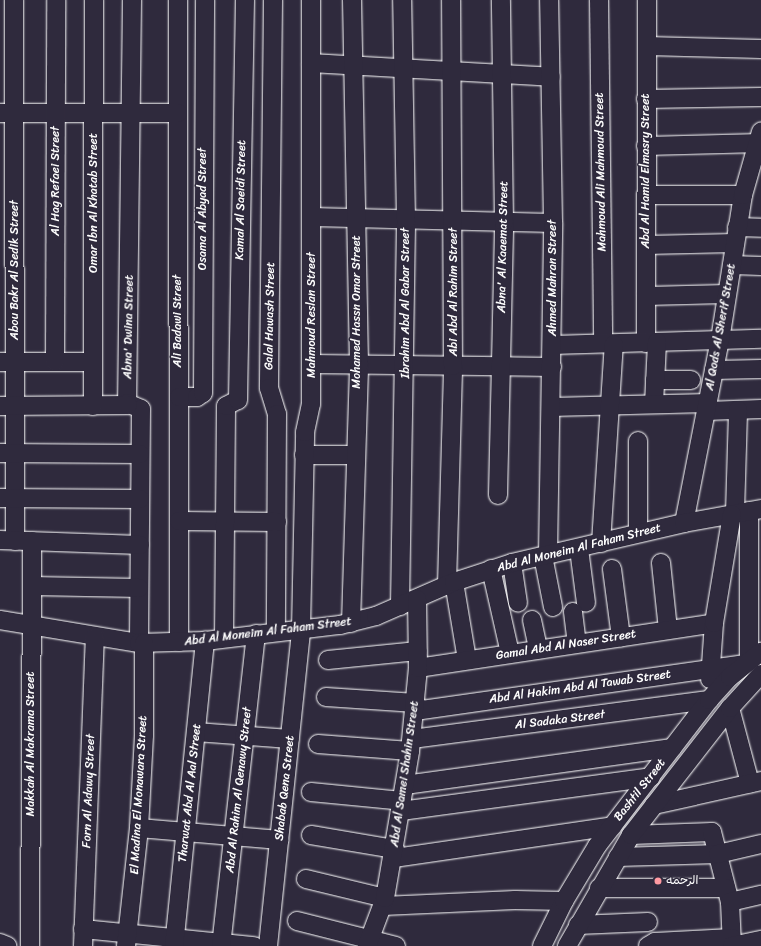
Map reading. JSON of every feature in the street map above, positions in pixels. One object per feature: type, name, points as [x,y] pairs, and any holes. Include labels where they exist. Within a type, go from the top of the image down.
[{"type":"street","name":"Al Hag Refaei Street","points":[[55,362],[56,0]]},
{"type":"street","name":"Omar Ibn Al Khatab Street","points":[[93,406],[94,0]]},
{"type":"street","name":"Abna' Dwina Street","points":[[128,405],[132,0]]},
{"type":"street","name":"Ali Badawi Street","points":[[178,0],[179,642]]},
{"type":"street","name":"Osama Al Abyad Street","points":[[178,397],[197,397],[203,393],[205,0]]},
{"type":"street","name":"Kamal Al Saeidi Street","points":[[225,522],[226,406],[238,400],[245,0]]},
{"type":"street","name":"Galal Hawash Street","points":[[273,0],[269,388],[277,414],[276,631]]},
{"type":"street","name":"Mahmoud Reslan Street","points":[[301,630],[304,455],[306,425],[312,404],[312,0]]},
{"type":"street","name":"Mohamed Hassn Omar Street","points":[[351,623],[354,455],[359,364],[352,0]]},
{"type":"street","name":"Ibrahim Abd Al Gabar Street","points":[[400,606],[406,365],[406,220],[402,0]]},
{"type":"street","name":"Abi Abd Al Rahim Street","points":[[451,0],[454,221],[450,583],[467,660]]},
{"type":"street","name":"Abna' Al Kaaemat Street","points":[[498,495],[504,222],[504,75],[501,0]]},
{"type":"street","name":"Ahmed Mahran Street","points":[[549,0],[553,223],[553,344],[546,556],[553,607]]},
{"type":"street","name":"Mahmoud Ali Mahmoud Street","points":[[599,0],[610,405],[601,543]]},
{"type":"street","name":"Abd Al Hamid Elmasry Street","points":[[647,0],[646,296],[655,380],[654,404]]},
{"type":"street","name":"Abou Bakr Al Sedik Street","points":[[9,11],[7,64],[8,499],[16,541]]},
{"type":"street","points":[[646,46],[761,49]]},
{"type":"street","points":[[312,64],[551,77]]},
{"type":"street","points":[[646,99],[761,97]]},
{"type":"street","points":[[7,112],[178,113]]},
{"type":"street","points":[[646,146],[760,139]]},
{"type":"street","name":"Al Qods Al Sherif Street","points":[[684,523],[720,340],[736,235],[749,192],[760,139]]},
{"type":"street","points":[[646,195],[749,192]]},
{"type":"street","points":[[312,217],[553,223]]},
{"type":"street","points":[[646,246],[736,235],[761,228]]},
{"type":"street","points":[[732,265],[761,266]]},
{"type":"street","points":[[646,296],[728,294]]},
{"type":"street","points":[[553,344],[651,343],[761,339]]},
{"type":"street","points":[[8,362],[93,362]]},
{"type":"street","points":[[312,364],[552,367]]},
{"type":"street","points":[[714,370],[761,369]]},
{"type":"street","points":[[655,380],[691,380]]},
{"type":"street","points":[[551,407],[654,404],[738,410],[761,409]]},
{"type":"street","points":[[8,406],[128,405],[141,409],[139,588],[142,643]]},
{"type":"street","points":[[738,410],[751,658]]},
{"type":"street","points":[[638,441],[638,533]]},
{"type":"street","points":[[8,453],[140,454]]},
{"type":"street","points":[[304,455],[354,455]]},
{"type":"street","points":[[8,499],[140,499]]},
{"type":"street","points":[[710,699],[710,669],[714,623],[744,512]]},
{"type":"street","name":"Abd Al Moneim Al Faham Street","points":[[0,620],[95,637],[142,643],[205,641],[276,631],[301,630],[351,623],[400,606],[450,583],[512,563],[579,549],[638,533],[744,512]]},
{"type":"street","points":[[178,521],[277,522]]},
{"type":"street","points":[[224,638],[225,522]]},
{"type":"street","points":[[16,541],[140,545]]},
{"type":"street","name":"Makkah Al Makrama Street","points":[[16,541],[32,586],[30,946]]},
{"type":"street","points":[[577,643],[579,607],[579,549]]},
{"type":"street","points":[[512,563],[518,604]]},
{"type":"street","points":[[661,563],[668,630]]},
{"type":"street","points":[[491,569],[510,653]]},
{"type":"street","points":[[612,569],[621,637]]},
{"type":"street","points":[[32,586],[139,588]]},
{"type":"street","name":"Abd Al Samei Shahin Street","points":[[369,943],[384,902],[394,854],[411,745],[418,659],[417,598]]},
{"type":"street","points":[[532,620],[538,649]]},
{"type":"street","name":"Gamal Abd Al Naser Street","points":[[328,660],[467,660],[714,623]]},
{"type":"street","name":"Shabab Qena Street","points":[[268,946],[301,630]]},
{"type":"street","name":"Abd Al Rahim Al Qenawy Street","points":[[221,944],[256,634]]},
{"type":"street","name":"Forn Al Adawy Street","points":[[83,938],[95,637]]},
{"type":"street","name":"Tharwat Abd Al Aal Street","points":[[175,942],[205,641]]},
{"type":"street","name":"El Madina El Monawara Street","points":[[127,940],[139,828],[144,736],[142,643]]},
{"type":"street","name":"Abd Al Hakim Abd Al Tawab Street","points":[[326,697],[415,707],[710,669],[751,658]]},
{"type":"street","name":"Bashtil Street","points":[[542,946],[564,901],[613,826],[710,699],[751,658]]},
{"type":"street","name":"Bashtil Street","points":[[567,946],[599,888],[631,835],[730,708],[760,678]]},
{"type":"street","name":"Al Sadaka Street","points":[[318,744],[411,745],[710,699]]},
{"type":"street","points":[[654,805],[755,782],[730,708]]},
{"type":"street","points":[[196,732],[290,739]]},
{"type":"street","points":[[402,799],[672,748]]},
{"type":"street","points":[[311,792],[402,799],[651,777]]},
{"type":"street","points":[[311,835],[394,854],[613,826]]},
{"type":"street","points":[[139,828],[279,840]]},
{"type":"street","points":[[631,835],[710,831],[718,854],[728,895],[732,943]]},
{"type":"street","points":[[618,857],[718,854],[761,844]]},
{"type":"street","points":[[306,879],[384,902],[515,900],[564,901]]},
{"type":"street","points":[[599,888],[728,895],[761,895]]},
{"type":"street","points":[[297,921],[369,943],[396,946]]},
{"type":"street","points":[[578,925],[648,922]]},
{"type":"street","points":[[83,938],[254,946]]},
{"type":"street","points":[[648,946],[655,942],[732,943],[761,940]]},
{"type":"street","points":[[0,943],[7,946]]},
{"type":"place","name":"الرحمه","points":[[658,881]]}]
